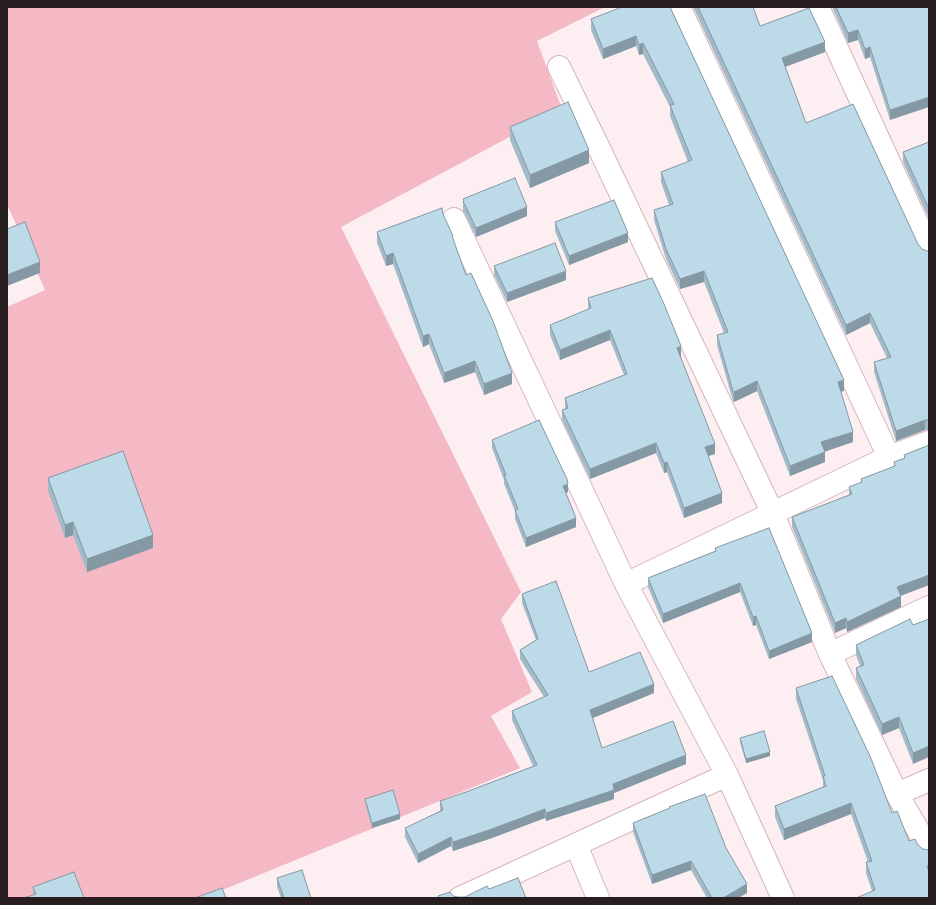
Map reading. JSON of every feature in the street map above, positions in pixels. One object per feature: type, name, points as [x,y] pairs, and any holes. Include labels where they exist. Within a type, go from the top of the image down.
[{"type":"street","points":[[679,7],[889,457]]},
{"type":"street","points":[[818,7],[929,249]]},
{"type":"street","points":[[559,67],[773,514],[830,654],[897,794],[929,848]]},
{"type":"street","points":[[454,220],[626,584],[727,775],[783,898]]},
{"type":"street","points":[[626,584],[889,457],[929,442]]},
{"type":"street","points":[[830,654],[929,607]]},
{"type":"street","points":[[460,898],[727,775]]},
{"type":"street","points":[[897,794],[929,780]]},
{"type":"street","points":[[576,845],[598,898]]},
{"type":"shaded area","points":[[7,7],[605,7],[537,41],[562,109],[341,227],[521,592],[501,619],[532,692],[491,716],[520,768],[203,898],[7,898],[7,307],[45,290],[7,204]]},
{"type":"building","points":[[622,7],[670,7],[844,380],[838,382],[853,432],[821,442],[825,452],[790,466],[757,381],[734,392],[733,391],[717,335],[728,332],[704,271],[680,279],[666,249],[654,210],[673,204],[661,172],[692,160],[670,105],[674,104],[643,43],[639,45],[636,36],[603,49],[591,19]]},
{"type":"building","points":[[698,7],[753,7],[760,26],[809,8],[825,42],[782,58],[806,123],[853,104],[918,244],[922,249],[929,251],[929,420],[925,420],[896,431],[874,362],[891,357],[870,313],[846,325]]},
{"type":"building","points":[[836,7],[929,7],[929,97],[890,110],[870,47],[865,49],[858,30],[848,33]]},
{"type":"building","points":[[568,102],[589,150],[530,175],[510,127]]},
{"type":"building","points":[[929,142],[929,209],[903,152]]},
{"type":"building","points":[[515,178],[527,207],[476,228],[463,202],[463,199]]},
{"type":"building","points":[[614,200],[628,233],[569,256],[555,222]]},
{"type":"building","points":[[442,208],[466,275],[471,273],[493,321],[512,373],[484,384],[475,361],[444,373],[429,334],[423,336],[393,253],[386,256],[377,232]]},
{"type":"building","points":[[25,222],[40,262],[7,275],[7,229]]},
{"type":"building","points":[[555,243],[566,271],[507,293],[494,266]]},
{"type":"building","points":[[652,278],[681,346],[677,348],[715,444],[705,447],[722,493],[684,508],[667,462],[664,463],[656,443],[590,469],[562,410],[568,408],[565,398],[627,374],[610,330],[560,350],[550,325],[591,308],[588,298]]},
{"type":"building","points":[[539,420],[567,479],[568,484],[563,486],[576,518],[526,538],[515,510],[518,509],[492,440]]},
{"type":"building","points":[[929,445],[929,575],[897,587],[901,596],[847,622],[846,618],[835,623],[792,517],[852,494],[849,487],[862,482],[861,479],[895,466],[894,462],[905,458],[904,455]]},
{"type":"building","points":[[123,451],[153,535],[87,559],[73,522],[65,525],[48,478]]},
{"type":"building","points":[[769,528],[812,633],[769,651],[756,616],[753,617],[740,583],[663,614],[648,578],[716,551],[715,548]]},
{"type":"building","points":[[556,581],[589,672],[640,652],[654,684],[590,710],[602,748],[673,721],[686,755],[613,784],[614,790],[546,813],[545,809],[453,842],[451,837],[418,854],[405,828],[443,810],[440,801],[537,765],[512,711],[548,695],[520,650],[538,639],[522,594]]},
{"type":"building","points":[[910,619],[913,625],[929,619],[929,746],[913,753],[899,717],[882,724],[856,668],[864,665],[856,645]]},
{"type":"building","points":[[832,676],[870,756],[892,813],[897,811],[909,841],[915,839],[918,845],[923,849],[929,850],[929,865],[927,866],[929,872],[929,898],[856,898],[875,890],[866,862],[872,861],[851,803],[784,829],[775,806],[826,786],[823,776],[825,776],[796,688]]},
{"type":"building","points":[[764,731],[770,752],[746,759],[740,738]]},
{"type":"building","points":[[393,790],[400,814],[372,823],[365,799]]},
{"type":"building","points":[[705,794],[726,848],[747,884],[723,898],[712,898],[691,861],[652,875],[633,823],[670,808],[669,807]]},
{"type":"building","points":[[302,870],[311,898],[284,898],[277,878]]},
{"type":"building","points":[[74,872],[84,898],[24,898],[36,894],[33,887]]},
{"type":"building","points":[[518,878],[526,898],[438,898],[438,896],[450,892],[453,896],[465,897],[487,886],[489,889]]},
{"type":"building","points":[[222,888],[226,898],[195,898]]}]
